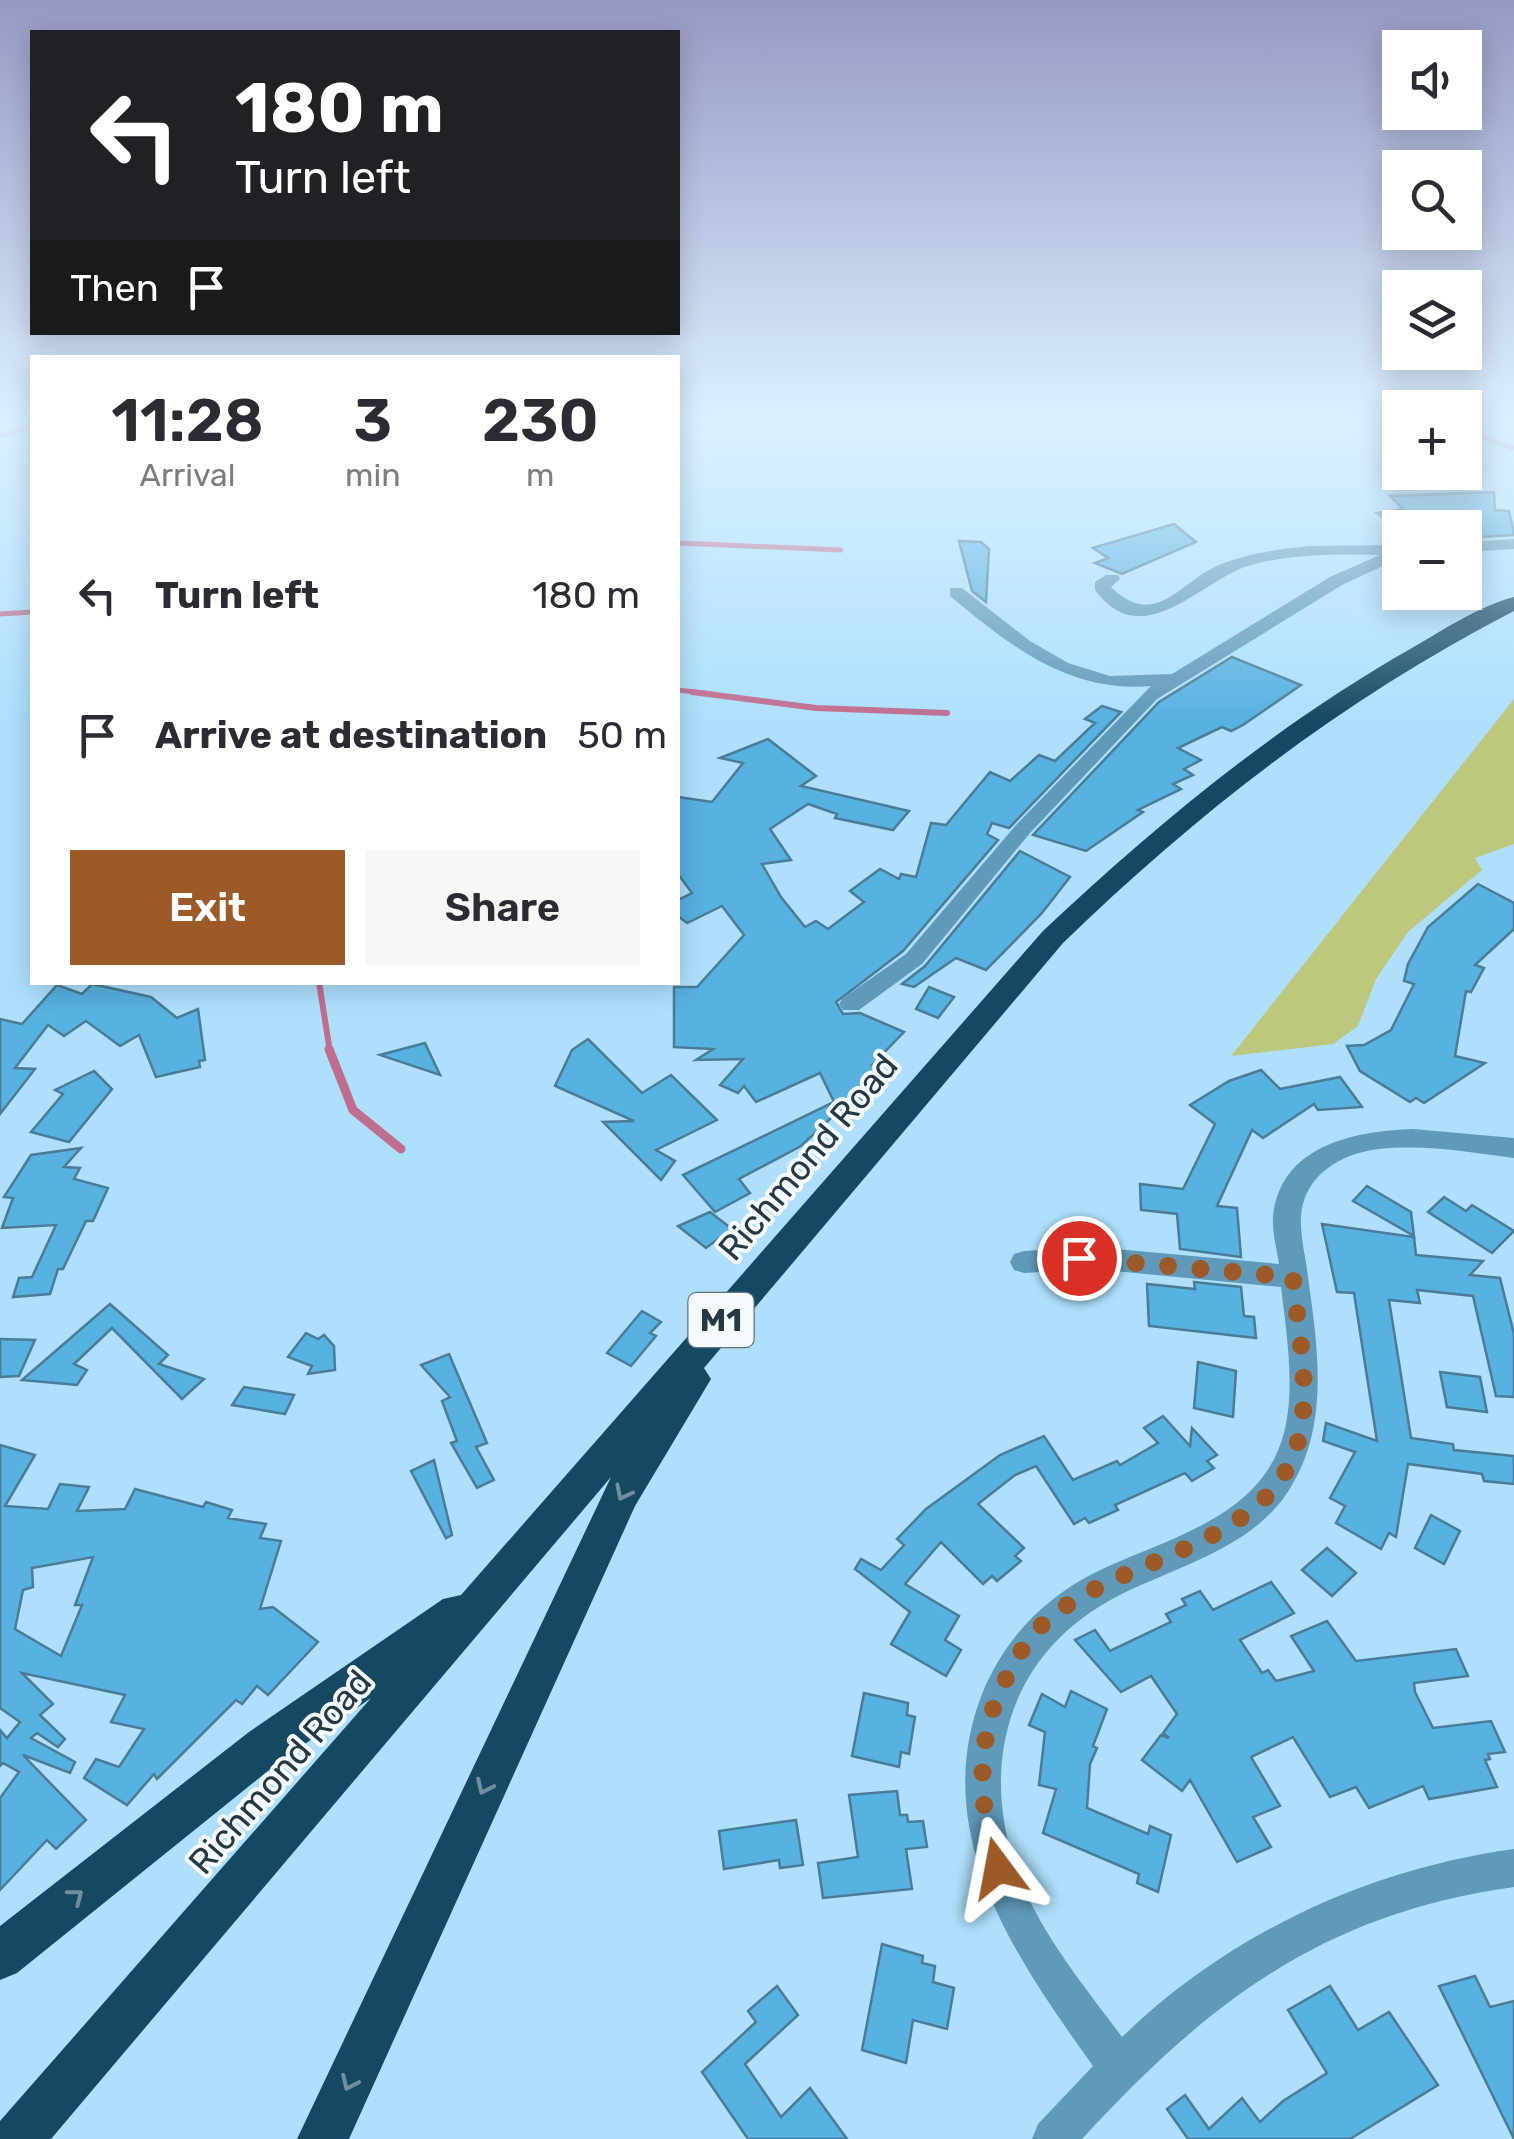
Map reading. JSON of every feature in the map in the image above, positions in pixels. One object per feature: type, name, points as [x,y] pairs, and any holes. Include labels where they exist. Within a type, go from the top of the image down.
[{"type":"highway","name":"Richmond Road","points":[[18,2139],[984,1014],[1106,885],[1294,731],[1372,680],[1514,603]]},
{"type":"highway","points":[[323,2139],[621,1494],[653,1438],[770,1264]]},
{"type":"highway","points":[[0,1956],[264,1747],[486,1594]]},
{"type":"street","points":[[1482,546],[1514,544]]},
{"type":"street","points":[[1112,579],[1101,586],[1112,599],[1154,609],[1171,606],[1230,566],[1305,552],[1382,551]]},
{"type":"street","points":[[851,1004],[914,959],[1075,771],[1150,695],[1336,580],[1382,559]]},
{"type":"street","points":[[956,592],[1002,628],[1074,672],[1120,682],[1172,679]]},
{"type":"street","points":[[1119,2068],[1052,1974],[1007,1896],[987,1825],[982,1752],[988,1718],[1025,1645],[1043,1624],[1097,1588],[1229,1523],[1276,1486],[1288,1466],[1302,1426],[1287,1216],[1290,1194],[1321,1158],[1358,1143],[1385,1139],[1514,1148]]},
{"type":"street","points":[[1024,1262],[1114,1260],[1293,1277]]},
{"type":"street","points":[[1053,2139],[1119,2068],[1173,2018],[1226,1978],[1304,1932],[1438,1882],[1514,1868]]},
{"type":"green space","points":[[1514,699],[1514,844],[1475,858],[1482,870],[1408,932],[1376,979],[1358,1026],[1333,1044],[1231,1056]]},
{"type":"building","points":[[1482,521],[1511,521],[1514,535],[1482,537]]},
{"type":"building","points":[[1174,524],[1196,542],[1122,574],[1095,563],[1108,558],[1093,548]]},
{"type":"building","points":[[959,541],[981,542],[989,549],[986,602],[972,591]]},
{"type":"building","points":[[1232,657],[1301,685],[1243,725],[1231,731],[1222,727],[1178,748],[1201,760],[1184,769],[1193,775],[1173,784],[1181,789],[1138,810],[1143,812],[1086,851],[1033,835],[1159,702]]},
{"type":"building","points":[[1102,706],[1121,712],[1009,828],[992,823],[987,834],[998,840],[903,951],[836,1002],[843,1014],[860,1013],[904,1032],[872,1065],[891,1074],[852,1110],[844,1106],[801,1146],[739,1179],[750,1193],[715,1212],[683,1175],[834,1102],[820,1073],[756,1102],[744,1086],[738,1093],[720,1085],[743,1059],[696,1060],[713,1049],[674,1047],[674,987],[697,987],[744,935],[722,906],[687,923],[680,918],[680,899],[692,893],[680,877],[680,797],[712,802],[743,763],[720,758],[768,739],[816,776],[801,786],[909,811],[893,830],[835,818],[837,814],[808,804],[770,829],[791,860],[762,864],[781,897],[805,927],[816,921],[828,929],[864,902],[850,891],[880,869],[899,879],[901,874],[916,877],[931,823],[946,825],[990,772],[1010,781],[1039,755],[1055,761],[1095,723],[1085,719]]},
{"type":"building","points":[[1020,851],[1070,877],[1042,913],[986,970],[956,958],[914,987],[902,984],[925,966]]},
{"type":"building","points":[[1478,884],[1514,903],[1514,929],[1475,965],[1484,968],[1471,992],[1466,991],[1455,1056],[1485,1063],[1424,1103],[1416,1098],[1410,1102],[1360,1071],[1347,1046],[1364,1045],[1391,1030],[1414,984],[1404,981],[1408,964],[1428,927]]},
{"type":"building","points":[[57,985],[82,994],[97,985],[151,997],[177,1018],[198,1009],[205,1060],[199,1061],[200,1067],[156,1077],[139,1035],[120,1046],[86,1021],[64,1036],[48,1025],[15,1068],[35,1069],[0,1114],[0,1019],[22,1024]]},
{"type":"building","points":[[929,987],[954,997],[938,1018],[916,1009]]},
{"type":"building","points":[[588,1039],[642,1093],[671,1075],[717,1120],[656,1150],[675,1161],[661,1180],[603,1122],[634,1121],[555,1086],[572,1050]]},
{"type":"building","points":[[425,1043],[440,1075],[380,1055]]},
{"type":"building","points":[[1261,1070],[1280,1089],[1340,1077],[1362,1107],[1318,1110],[1314,1104],[1263,1138],[1252,1130],[1217,1206],[1237,1208],[1241,1257],[1180,1249],[1177,1214],[1141,1210],[1140,1184],[1183,1189],[1215,1124],[1190,1105],[1229,1081]]},
{"type":"building","points":[[94,1071],[112,1089],[69,1142],[31,1132],[63,1094],[55,1090]]},
{"type":"building","points":[[81,1148],[64,1167],[80,1168],[74,1179],[108,1188],[93,1221],[86,1221],[63,1269],[58,1269],[50,1294],[13,1297],[19,1278],[32,1277],[56,1225],[2,1228],[13,1198],[4,1197],[31,1155]]},
{"type":"building","points":[[1367,1186],[1411,1212],[1414,1236],[1353,1201]]},
{"type":"building","points":[[1444,1197],[1466,1211],[1472,1205],[1514,1231],[1492,1253],[1428,1212]]},
{"type":"building","points":[[710,1212],[732,1229],[706,1248],[678,1226]]},
{"type":"building","points":[[1322,1224],[1414,1237],[1416,1255],[1483,1261],[1470,1275],[1500,1278],[1514,1334],[1514,1397],[1496,1396],[1473,1296],[1417,1290],[1420,1303],[1389,1300],[1411,1438],[1453,1444],[1454,1450],[1514,1456],[1514,1484],[1484,1481],[1482,1474],[1408,1464],[1396,1537],[1389,1533],[1381,1549],[1336,1523],[1345,1506],[1330,1498],[1355,1452],[1323,1441],[1326,1423],[1377,1441],[1354,1293],[1337,1292]]},
{"type":"building","points":[[1194,1282],[1241,1287],[1244,1316],[1254,1317],[1256,1338],[1149,1326],[1147,1284],[1195,1289]]},
{"type":"building","points":[[110,1304],[168,1355],[159,1364],[204,1379],[182,1399],[112,1328],[74,1364],[87,1370],[77,1385],[22,1380]]},
{"type":"building","points":[[642,1311],[661,1322],[650,1333],[656,1336],[631,1366],[607,1353]]},
{"type":"building","points":[[306,1333],[318,1339],[324,1335],[334,1346],[335,1370],[308,1374],[312,1366],[288,1357]]},
{"type":"building","points":[[0,1339],[35,1340],[19,1376],[0,1377]]},
{"type":"building","points":[[449,1354],[487,1443],[476,1447],[494,1480],[477,1488],[451,1443],[457,1441],[442,1401],[450,1397],[421,1365]]},
{"type":"building","points":[[1198,1362],[1236,1371],[1233,1417],[1194,1408]]},
{"type":"building","points":[[1440,1372],[1480,1377],[1487,1412],[1447,1407]]},
{"type":"building","points":[[244,1387],[294,1395],[285,1414],[232,1405]]},
{"type":"building","points":[[1163,1416],[1190,1446],[1192,1428],[1217,1455],[1207,1461],[1214,1468],[1192,1481],[1185,1473],[1115,1505],[1118,1510],[1089,1523],[1085,1518],[1074,1524],[1036,1466],[1015,1475],[978,1504],[1024,1548],[1015,1556],[1021,1561],[997,1581],[992,1576],[983,1584],[941,1542],[905,1584],[959,1616],[945,1640],[961,1650],[946,1676],[891,1644],[910,1612],[855,1569],[861,1559],[881,1570],[904,1545],[897,1539],[926,1509],[1000,1455],[1044,1436],[1073,1480],[1117,1461],[1120,1465],[1158,1443],[1144,1428]]},
{"type":"building","points":[[0,1445],[35,1455],[5,1506],[48,1509],[60,1484],[89,1487],[77,1511],[125,1509],[135,1489],[203,1507],[206,1502],[232,1510],[228,1518],[266,1524],[260,1538],[281,1541],[260,1609],[273,1607],[318,1642],[268,1695],[257,1686],[242,1704],[236,1700],[157,1779],[154,1774],[127,1805],[84,1778],[96,1759],[119,1767],[144,1729],[111,1722],[125,1695],[22,1673],[53,1704],[40,1715],[65,1739],[58,1747],[37,1733],[31,1738],[75,1762],[70,1773],[23,1755],[86,1820],[56,1849],[47,1840],[0,1890],[0,1798],[19,1772],[3,1763],[0,1766],[0,1730],[7,1738],[20,1722],[0,1708]],"holes":[[[93,1557],[75,1605],[82,1605],[61,1656],[15,1629],[23,1590],[33,1587],[32,1568]]]},
{"type":"building","points":[[434,1460],[452,1535],[446,1538],[411,1471]]},
{"type":"building","points":[[1431,1515],[1460,1531],[1444,1564],[1415,1548]]},
{"type":"building","points":[[1327,1548],[1356,1573],[1332,1596],[1302,1570]]},
{"type":"building","points":[[1271,1582],[1294,1613],[1240,1640],[1262,1673],[1268,1670],[1276,1681],[1314,1671],[1291,1636],[1327,1621],[1356,1661],[1456,1649],[1468,1676],[1414,1683],[1415,1692],[1433,1728],[1491,1721],[1505,1752],[1488,1754],[1490,1759],[1485,1760],[1497,1787],[1429,1799],[1423,1786],[1369,1808],[1356,1787],[1330,1797],[1293,1737],[1251,1757],[1280,1806],[1253,1817],[1271,1847],[1237,1862],[1190,1780],[1182,1791],[1142,1760],[1161,1735],[1169,1738],[1163,1733],[1177,1714],[1151,1676],[1121,1692],[1075,1640],[1095,1630],[1110,1651],[1171,1622],[1166,1614],[1186,1605],[1182,1599],[1200,1591],[1213,1610]]},
{"type":"building","points":[[1071,1691],[1107,1709],[1093,1746],[1097,1748],[1090,1764],[1087,1808],[1148,1834],[1150,1826],[1171,1835],[1158,1892],[1137,1883],[1139,1874],[1043,1833],[1056,1789],[1039,1785],[1045,1732],[1029,1725],[1042,1694],[1065,1707]]},
{"type":"building","points":[[864,1693],[908,1703],[907,1715],[915,1717],[909,1754],[901,1752],[899,1767],[852,1756]]},
{"type":"building","points":[[897,1791],[900,1815],[907,1815],[908,1822],[923,1821],[927,1847],[906,1849],[912,1889],[823,1898],[818,1863],[858,1857],[849,1795]]},
{"type":"building","points":[[796,1820],[803,1865],[780,1868],[779,1860],[724,1869],[719,1831]]},
{"type":"building","points":[[882,1944],[923,1956],[922,1963],[935,1966],[933,1982],[954,1988],[947,2029],[913,2020],[906,2063],[862,2050]]},
{"type":"building","points":[[1475,1976],[1490,2007],[1514,2001],[1514,2139],[1439,1986]]},
{"type":"building","points":[[777,1986],[798,2015],[745,2064],[781,2117],[810,2088],[847,2139],[748,2139],[702,2072],[756,2022],[748,2011]]},
{"type":"building","points":[[1330,1986],[1358,2030],[1389,2012],[1438,2085],[1350,2139],[1188,2139],[1167,2109],[1185,2095],[1209,2129],[1242,2098],[1260,2122],[1283,2101],[1327,2073],[1288,2010]]},
{"type":"waterway","points":[[680,543],[841,550]]},
{"type":"waterway","points":[[0,614],[30,612]]},
{"type":"waterway","points":[[680,690],[712,694]]},
{"type":"waterway","points":[[692,692],[816,708],[947,713]]},
{"type":"waterway","points":[[319,985],[330,1051]]},
{"type":"waterway","points":[[330,1051],[353,1110],[401,1149]]},
{"type":"route","points":[[998,1868],[989,1840],[982,1752],[988,1718],[1025,1645],[1064,1608],[1202,1538],[1256,1505],[1276,1486],[1288,1466],[1302,1426],[1302,1374],[1293,1277],[1079,1258]]}]
